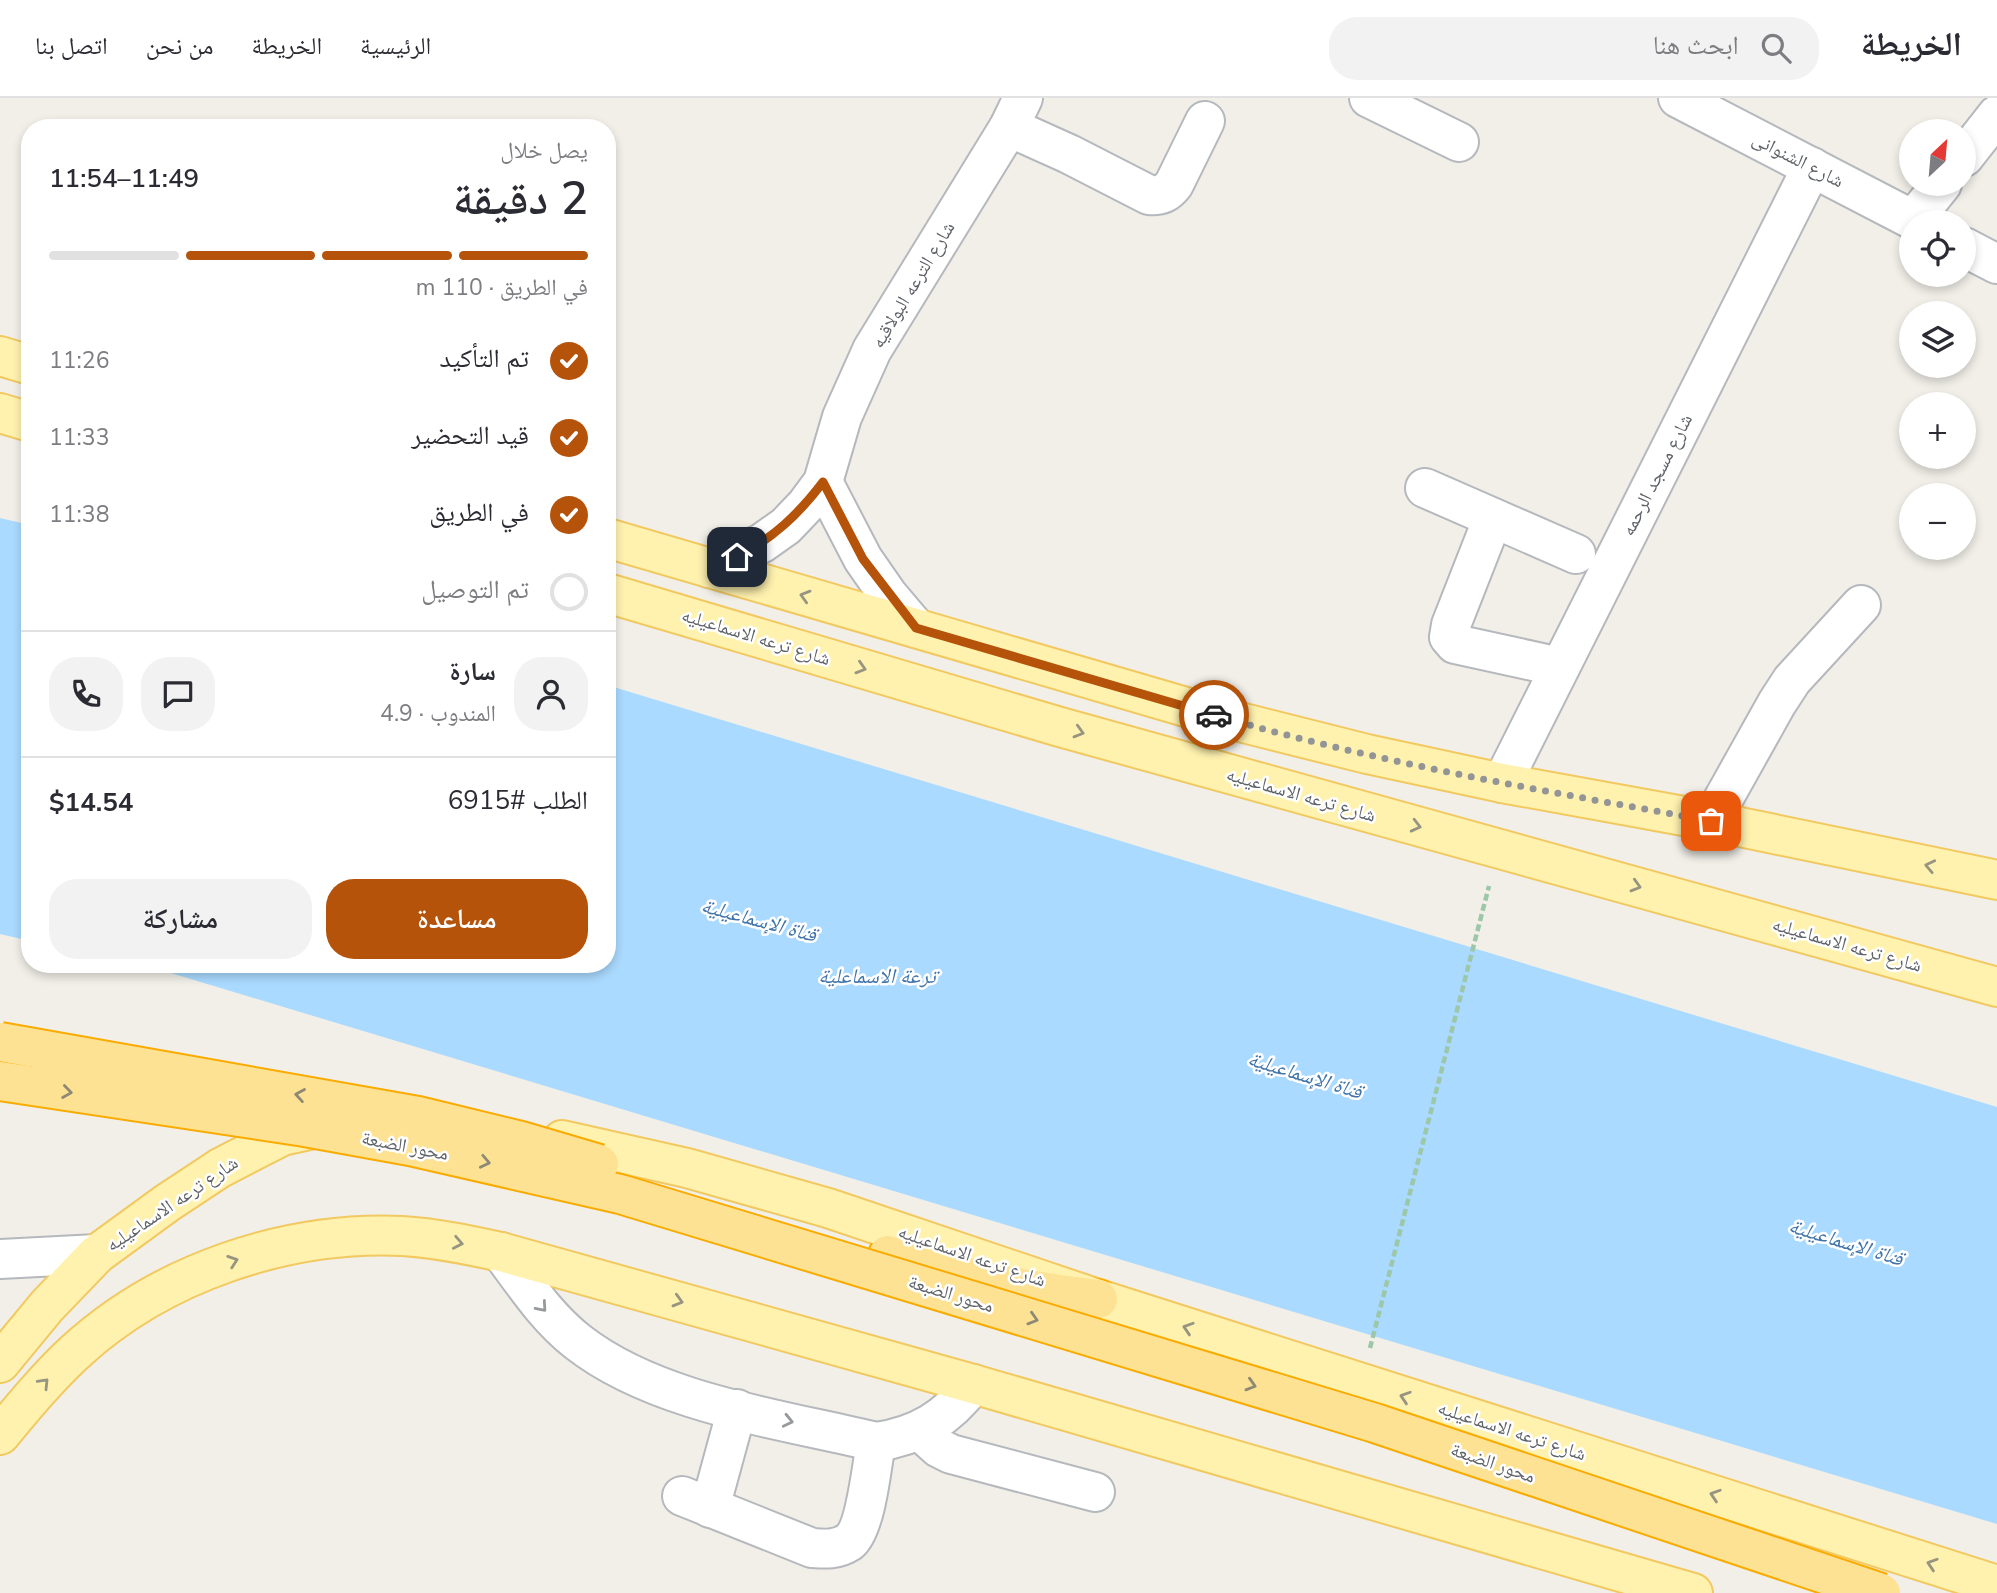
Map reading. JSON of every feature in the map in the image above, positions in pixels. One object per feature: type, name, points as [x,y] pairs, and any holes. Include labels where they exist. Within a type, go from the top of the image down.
[{"type":"highway","points":[[0,1042],[418,1116],[470,1128],[572,1155],[969,1278],[1098,1299]]},
{"type":"highway","name":"محور الضبعة","points":[[0,1081],[304,1127],[410,1146],[620,1194],[1375,1423],[1881,1593]]},
{"type":"main road","points":[[0,356],[21,362]]},
{"type":"main road","points":[[0,413],[21,419]]},
{"type":"main road","points":[[616,541],[1220,717],[1367,754],[1502,783],[1994,874]]},
{"type":"main road","name":"شارع ترعه الاسماعيليه","points":[[616,596],[1060,727],[1997,987]]},
{"type":"main road","name":"شارع ترعه الاسماعيليه","points":[[0,1363],[47,1306],[97,1254],[167,1202],[220,1168],[282,1136],[357,1119],[431,1120],[501,1127],[687,1168],[828,1208],[1098,1299],[1997,1585]]},
{"type":"main road","points":[[0,1434],[41,1386],[76,1351],[116,1319],[159,1293],[204,1271],[252,1254],[301,1243],[351,1237],[414,1237],[452,1241],[501,1252],[973,1384],[1693,1593]]},
{"type":"street","points":[[1369,98],[1459,142]]},
{"type":"street","name":"شارع الشنوانى","points":[[1678,98],[1899,213]]},
{"type":"street","points":[[1016,113],[1069,154],[1149,195],[1168,192],[1205,121]]},
{"type":"street","name":"شارع الترعه البولاقيه","points":[[709,568],[745,553],[778,532],[806,505],[823,482],[842,417],[872,350],[1016,113]]},
{"type":"street","points":[[1976,142],[1997,115]]},
{"type":"street","name":"شارع مسجد الرحمه","points":[[1502,783],[1812,167]]},
{"type":"street","points":[[1976,253],[1997,264]]},
{"type":"street","points":[[823,482],[863,559],[916,628]]},
{"type":"street","points":[[1425,488],[1576,554]]},
{"type":"street","points":[[1493,518],[1451,625],[1449,637],[1455,644],[1560,667]]},
{"type":"street","points":[[1711,821],[1777,703],[1793,680],[1861,605]]},
{"type":"street","points":[[501,1252],[542,1308],[577,1341],[618,1369],[662,1389],[876,1442],[920,1431],[950,1411],[973,1384]]},
{"type":"street","points":[[0,1259],[97,1254]]},
{"type":"street","points":[[737,1409],[696,1502],[812,1548],[833,1549],[851,1541],[860,1525],[876,1442]]},
{"type":"street","points":[[920,1431],[939,1448],[951,1454],[1095,1492]]},
{"type":"path","points":[[1371,1343],[1492,874]]},
{"type":"water","points":[[0,518],[21,523],[21,939],[0,934]]},
{"type":"water","name":"ترعة الاسماعلية","points":[[616,688],[1997,1107],[1997,1524],[171,973],[616,973]]},
{"type":"way so far","points":[[1214,715],[1367,754],[1502,783],[1711,821]]},
{"type":"route","points":[[737,557],[786,526],[823,482],[863,559],[916,628],[1214,715]]},
{"type":"water label","name":"قناة الإسماعيلية","points":[[759,920]]},
{"type":"water label","name":"قناة الإسماعيلية","points":[[1305,1075]]},
{"type":"water label","name":"قناة الإسماعيلية","points":[[1846,1242]]}]
